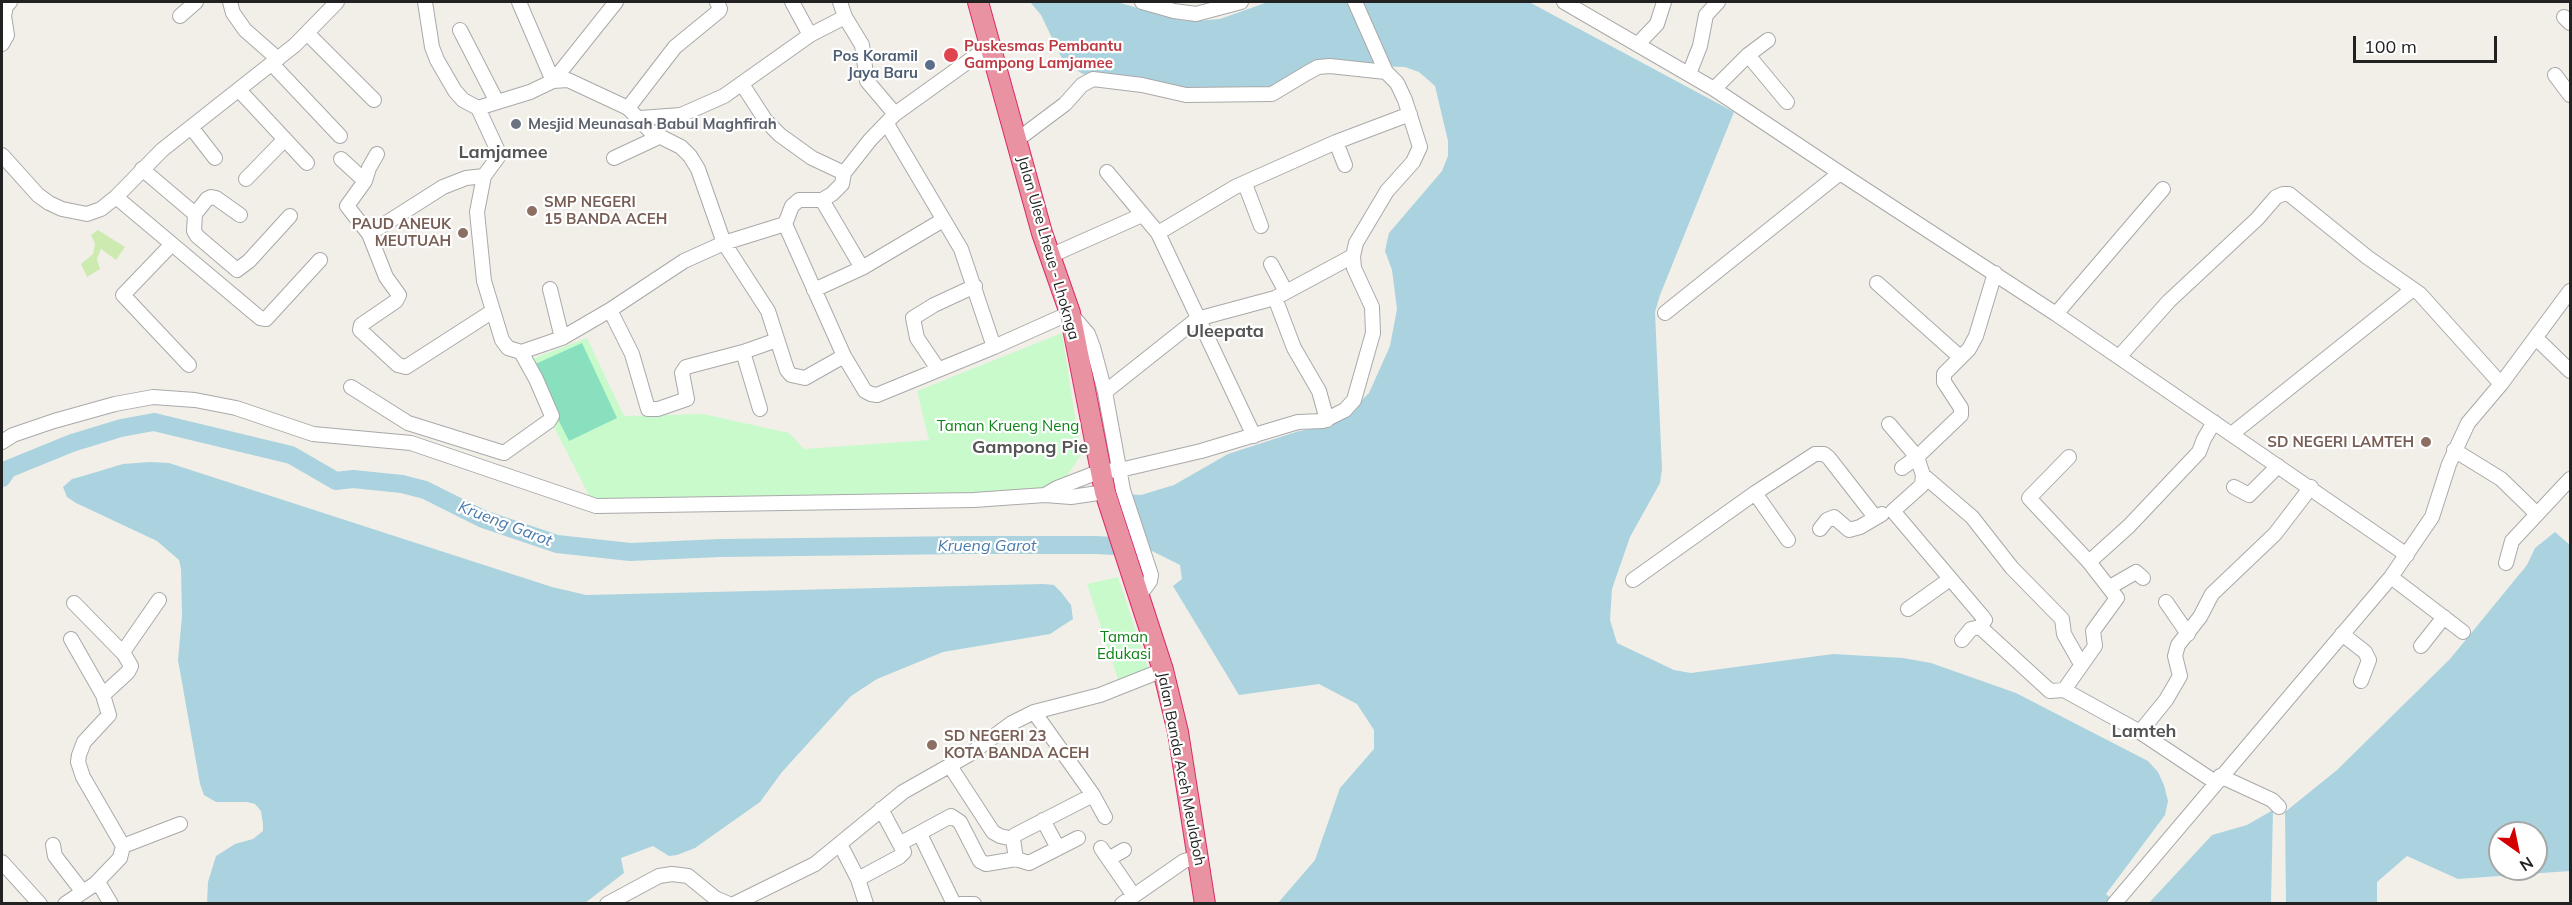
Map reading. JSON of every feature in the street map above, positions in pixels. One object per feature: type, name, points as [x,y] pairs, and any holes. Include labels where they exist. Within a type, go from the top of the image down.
[{"type":"highway","name":"Jalan Ulee Lheue - Lhoknga","points":[[978,2],[1050,256],[1070,313],[1111,471],[1111,493]]},
{"type":"highway","name":"Jalan Banda Aceh Meulaboh","points":[[1111,493],[1139,566],[1139,596],[1163,670],[1178,732],[1200,857],[1205,903]]},
{"type":"street","points":[[180,16],[196,2]]},
{"type":"street","points":[[230,2],[233,13],[245,30],[340,136]]},
{"type":"street","points":[[2,155],[38,195],[62,209],[87,214],[101,209],[190,127],[239,90],[307,33],[337,2]]},
{"type":"street","points":[[425,2],[432,47],[438,60],[455,91],[463,100],[478,108],[498,157],[484,176],[477,212],[484,281],[502,340],[508,348],[521,352],[562,338],[610,310],[684,261],[724,243],[784,224],[795,203],[805,199],[822,200],[837,189],[844,173],[870,140],[891,119],[991,45]]},
{"type":"street","points":[[519,2],[553,81]]},
{"type":"street","points":[[553,81],[616,2]]},
{"type":"street","points":[[628,108],[675,46],[719,11],[717,2]]},
{"type":"street","points":[[792,2],[810,35]]},
{"type":"street","points":[[840,2],[845,17],[862,45],[867,81],[891,119],[943,220],[961,249],[994,347]]},
{"type":"street","points":[[1142,2],[1174,11],[1196,14],[1241,2]]},
{"type":"street","points":[[1045,495],[1057,488],[1111,471],[1254,436],[1298,422],[1327,420],[1345,410],[1354,400],[1372,333],[1372,307],[1354,268],[1353,256],[1356,243],[1387,191],[1413,162],[1419,148],[1410,114],[1397,83],[1385,71],[1355,2]]},
{"type":"street","points":[[1564,2],[1714,89],[1995,273],[2233,433],[2407,555]]},
{"type":"street","points":[[1638,44],[1657,24],[1664,2]]},
{"type":"street","points":[[1689,74],[1700,46],[1706,15],[1718,2]]},
{"type":"street","points":[[2,44],[7,35],[4,16],[6,3]]},
{"type":"street","points":[[640,118],[681,115],[724,96],[810,35],[845,17]]},
{"type":"street","points":[[460,30],[497,102]]},
{"type":"street","points":[[307,33],[374,100]]},
{"type":"street","points":[[1714,89],[1748,55],[1768,40]]},
{"type":"street","points":[[1748,55],[1787,102]]},
{"type":"street","points":[[1017,140],[1065,104],[1082,85],[1093,79],[1142,85],[1186,95],[1257,95],[1272,94],[1318,67],[1385,71]]},
{"type":"street","points":[[2554,75],[2571,94]]},
{"type":"street","points":[[478,108],[530,92],[553,81],[568,81],[628,108],[651,132],[681,147],[698,169],[724,243],[768,311],[787,370],[797,378],[813,375],[844,356]]},
{"type":"street","points":[[742,84],[766,121],[780,135],[812,158],[844,173]]},
{"type":"street","points":[[239,90],[307,163]]},
{"type":"street","points":[[1158,233],[1245,184],[1336,142],[1410,114]]},
{"type":"street","points":[[190,127],[215,158]]},
{"type":"street","points":[[614,158],[659,137]]},
{"type":"street","points":[[246,179],[285,139]]},
{"type":"street","points":[[1336,142],[1345,165]]},
{"type":"street","points":[[377,154],[365,181],[347,206],[369,234],[386,277],[399,296],[396,302],[361,325],[360,330],[398,365],[406,368],[492,311]]},
{"type":"street","points":[[341,159],[365,181]]},
{"type":"street","points":[[142,169],[195,214]]},
{"type":"street","points":[[1107,172],[1158,233],[1254,436]]},
{"type":"street","points":[[1665,313],[1840,173]]},
{"type":"street","points":[[369,234],[443,187],[466,178],[484,176]]},
{"type":"street","points":[[1245,184],[1261,226]]},
{"type":"street","points":[[2056,314],[2163,189]]},
{"type":"street","points":[[2119,357],[2169,301],[2283,194],[2295,197],[2367,258],[2413,289],[2501,384]]},
{"type":"street","points":[[116,197],[260,318],[266,319],[320,260]]},
{"type":"street","points":[[237,270],[194,231],[195,214],[211,197],[240,215]]},
{"type":"street","points":[[822,200],[862,268]]},
{"type":"street","points":[[1050,256],[1142,215]]},
{"type":"street","points":[[223,287],[290,216]]},
{"type":"street","points":[[814,290],[862,268],[943,220]]},
{"type":"street","points":[[784,224],[844,356],[865,390],[870,394],[877,395],[1070,313],[1088,334],[1105,392],[1111,471]]},
{"type":"street","points":[[172,244],[123,295],[189,364]]},
{"type":"street","points":[[1105,392],[1197,319],[1280,295],[1353,256]]},
{"type":"street","points":[[1271,264],[1294,348],[1319,391],[1327,420]]},
{"type":"street","points":[[1902,468],[1917,457],[1961,415],[1961,408],[1944,382],[1944,374],[1977,336],[1995,273]]},
{"type":"street","points":[[1876,283],[1960,357]]},
{"type":"street","points":[[938,369],[917,338],[913,318],[934,305],[975,286]]},
{"type":"street","points":[[550,289],[562,338]]},
{"type":"street","points":[[2233,433],[2413,289]]},
{"type":"street","points":[[2114,903],[2391,577],[2432,517],[2454,450],[2468,423],[2501,384],[2571,291]]},
{"type":"street","points":[[610,310],[632,354],[648,409],[658,409],[687,399],[682,373],[686,367],[743,352],[777,340]]},
{"type":"street","points":[[2536,338],[2571,371]]},
{"type":"street","points":[[351,387],[408,423],[504,453],[549,421],[552,416],[521,352]]},
{"type":"street","points":[[743,352],[760,409]]},
{"type":"street","points":[[2,442],[13,435],[54,421],[115,404],[153,397],[195,400],[236,408],[313,434],[411,443],[596,506],[974,500],[1045,495],[1071,497],[1111,493]]},
{"type":"street","points":[[2089,562],[2129,526],[2199,452],[2214,422]]},
{"type":"street","points":[[1820,529],[1834,517],[1850,530],[1860,527],[1875,516],[1893,511],[1922,485],[1923,475],[1917,457],[1889,424]]},
{"type":"street","points":[[2454,450],[2501,480],[2537,514]]},
{"type":"street","points":[[1633,580],[1815,453],[1829,458],[1875,516]]},
{"type":"street","points":[[2064,690],[2095,646],[2093,632],[2116,602],[2117,596],[2089,562],[2029,498],[2069,457]]},
{"type":"street","points":[[2234,487],[2249,495],[2278,466]]},
{"type":"street","points":[[1923,475],[1972,517],[2012,568],[2061,619],[2064,634],[2081,664]]},
{"type":"street","points":[[2506,563],[2512,541],[2571,479]]},
{"type":"street","points":[[2140,732],[2166,700],[2180,676],[2175,656],[2178,645],[2200,618],[2212,594],[2275,534],[2311,487]]},
{"type":"street","points":[[1755,493],[1788,540]]},
{"type":"street","points":[[1893,511],[1985,620],[1980,627],[1971,629],[1962,640]]},
{"type":"street","points":[[2110,587],[2136,572],[2143,578]]},
{"type":"street","points":[[2391,577],[2463,632]]},
{"type":"street","points":[[1908,609],[1950,579]]},
{"type":"street","points":[[124,654],[128,644],[159,600]]},
{"type":"street","points":[[2166,602],[2188,634]]},
{"type":"street","points":[[74,603],[124,654],[131,666],[128,672],[103,695]]},
{"type":"street","points":[[2421,646],[2444,617]]},
{"type":"street","points":[[1980,627],[2046,688],[2055,692],[2064,690],[2218,779],[2272,800],[2279,807]]},
{"type":"street","points":[[2342,634],[2365,652],[2369,660],[2361,681]]},
{"type":"street","points":[[65,903],[95,884],[120,858],[123,846],[83,777],[78,762],[84,741],[109,715],[103,695],[71,639]]},
{"type":"street","points":[[734,903],[815,864],[903,792],[970,754],[1012,723],[1034,712],[1100,695],[1163,670]]},
{"type":"street","points":[[1034,712],[1093,795],[1105,818]]},
{"type":"street","points":[[950,766],[993,832],[1013,840]]},
{"type":"street","points":[[1016,859],[1013,840],[1020,831],[1093,795]]},
{"type":"street","points":[[858,879],[904,852],[881,809]]},
{"type":"street","points":[[901,843],[951,816],[956,817],[980,861],[986,864],[1016,859],[1029,863],[1078,838]]},
{"type":"street","points":[[1043,820],[1058,848]]},
{"type":"street","points":[[123,846],[180,824]]},
{"type":"street","points":[[920,834],[954,903]]},
{"type":"street","points":[[840,844],[858,879],[866,903]]},
{"type":"street","points":[[53,845],[55,856],[82,891]]},
{"type":"street","points":[[1124,850],[1106,853],[1134,896]]},
{"type":"street","points":[[1122,903],[1184,861],[1200,857]]},
{"type":"street","points":[[2,862],[40,903]]},
{"type":"street","points":[[607,903],[659,876],[672,874],[688,876],[715,898],[729,903]]},
{"type":"street","points":[[95,884],[101,887],[111,903]]},
{"type":"street","points":[[962,903],[974,903]]},
{"type":"green space","points":[[98,230],[125,247],[116,260],[101,249],[97,259],[100,269],[87,277],[81,264],[93,254],[95,244],[91,235]]},
{"type":"green space","name":"Taman Krueng Neng","points":[[1062,333],[1081,455],[1063,482],[1027,492],[593,503],[521,363],[587,338],[624,416],[703,414],[789,433],[804,449],[929,440],[917,391]]},
{"type":"green space","points":[[582,343],[617,418],[569,441],[531,366]]},
{"type":"green space","name":"Taman Edukasi","points":[[1118,577],[1149,671],[1119,682],[1087,584]]},
{"type":"water","points":[[1030,2],[1117,2],[1179,20],[1197,21],[1220,19],[1268,2],[1529,2],[1734,112],[1655,312],[1662,469],[1660,483],[1630,537],[1612,589],[1610,620],[1617,643],[1674,670],[1691,673],[1833,654],[1903,658],[1931,663],[2016,693],[2148,761],[2158,772],[2164,785],[2168,801],[2165,815],[2106,894],[2116,903],[1278,903],[1315,860],[1340,788],[1374,749],[1374,730],[1357,704],[1319,684],[1239,695],[1173,586],[1182,579],[1180,565],[1144,547],[1126,494],[1141,495],[1174,485],[1228,454],[1299,431],[1325,427],[1342,420],[1369,393],[1390,346],[1397,309],[1392,270],[1385,251],[1389,233],[1442,171],[1448,156],[1448,141],[1435,86],[1419,72],[1405,67],[1331,65],[1276,87],[1203,93],[1083,74],[1064,63],[1041,15]]},
{"type":"water","points":[[169,463],[552,587],[586,595],[1043,584],[1054,585],[1061,592],[1071,605],[1073,619],[1050,634],[943,652],[877,679],[851,696],[782,772],[760,802],[695,848],[669,856],[653,846],[621,858],[624,873],[585,903],[207,903],[208,882],[216,856],[235,844],[253,839],[263,831],[263,824],[261,811],[255,804],[216,802],[204,795],[200,784],[178,660],[182,616],[179,560],[157,541],[76,503],[67,497],[63,487],[72,479],[123,464]]},
{"type":"water","points":[[2555,532],[2570,545],[2570,871],[2548,873],[2548,821],[2488,821],[2488,877],[2458,879],[2407,856],[2377,882],[2377,903],[2148,904],[2212,835],[2247,825],[2273,810],[2285,812],[2337,770],[2450,659],[2527,565],[2535,548]]},
{"type":"pier","points":[[2273,810],[2285,812],[2286,904],[2271,903]]},
{"type":"waterway","name":"Krueng Garot","points":[[2,478],[8,469],[72,443],[121,428],[154,422],[291,455],[336,481],[353,479],[402,484],[425,490],[483,519],[557,544],[630,552],[720,548],[964,545],[1137,547]]},
{"type":"place","name":"Puskesmas Pembantu Gampong Lamjamee","points":[[951,55]]},
{"type":"place","name":"Pos Koramil Jaya Baru","points":[[930,65]]},
{"type":"place","name":"Mesjid Meunasah Babul Maghfirah","points":[[516,124]]},
{"type":"place","name":"SMP NEGERI 15 BANDA ACEH","points":[[532,211]]},
{"type":"place","name":"PAUD ANEUK MEUTUAH","points":[[463,233]]},
{"type":"place","name":"SD NEGERI LAMTEH","points":[[2426,442]]},
{"type":"place","name":"SD NEGERI 23 KOTA BANDA ACEH","points":[[932,745]]},
{"type":"district","name":"Lamjamee","points":[[503,153]]},
{"type":"district","name":"Uleepata","points":[[1225,332]]},
{"type":"district","name":"Gampong Pie","points":[[1030,448]]},
{"type":"district","name":"Lamteh","points":[[2144,732]]}]
